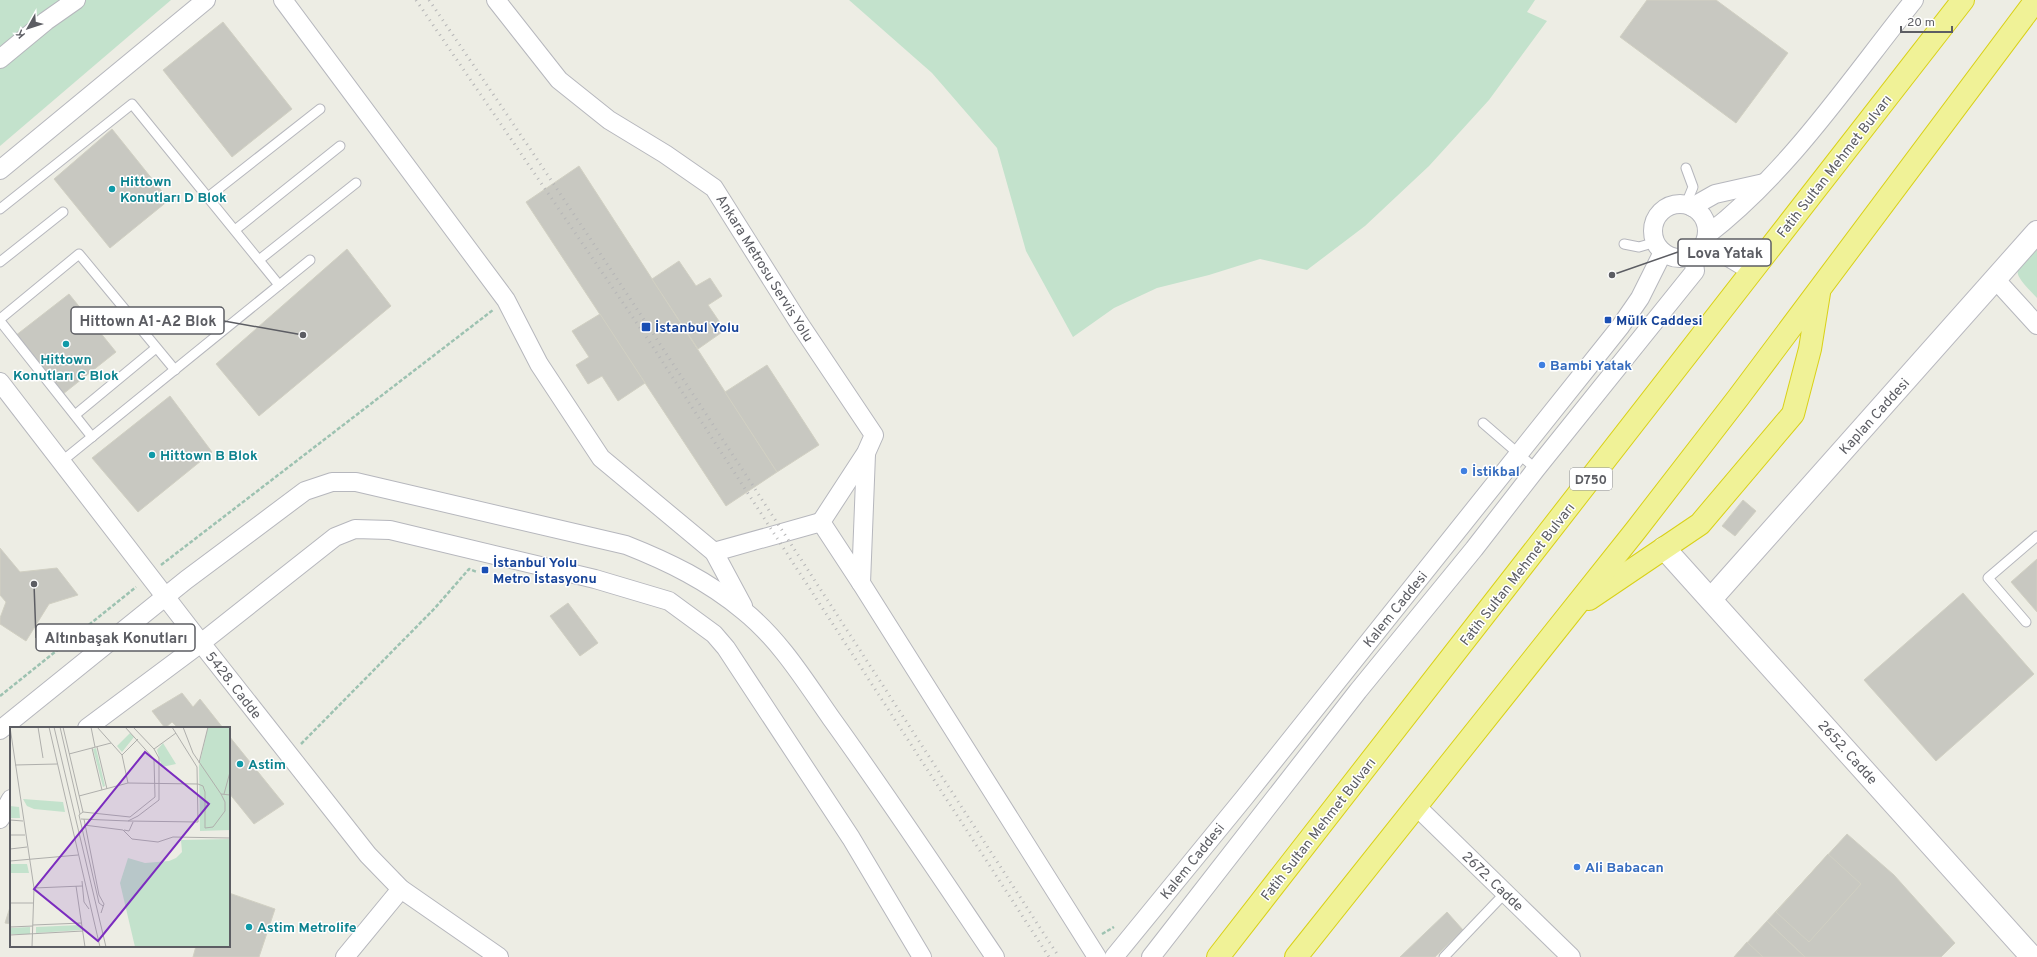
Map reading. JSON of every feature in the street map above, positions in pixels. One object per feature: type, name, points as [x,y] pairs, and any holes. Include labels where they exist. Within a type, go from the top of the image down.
[{"type":"highway","name":"Fatih Sultan Mehmet Bulvarı","points":[[1218,957],[1963,0]]},
{"type":"highway","points":[[1296,957],[1415,805],[1572,610],[1733,404],[2036,0]]},
{"type":"highway","points":[[1572,610],[1700,524],[1793,414],[1810,349],[1820,290]]},
{"type":"street","points":[[0,59],[46,21],[76,0]]},
{"type":"street","points":[[0,170],[206,0]]},
{"type":"street","points":[[283,0],[506,300],[539,364],[601,458],[714,552],[746,612]]},
{"type":"street","name":"Ankara Metrosu Servis Yolu","points":[[496,0],[559,80],[609,120],[665,154],[714,188],[799,323],[874,435],[866,453]]},
{"type":"street","points":[[1764,183],[1715,194],[1689,205],[1672,205],[1659,215],[1654,230],[1660,247],[1677,258],[1702,244],[1736,212],[1784,164],[1914,0]]},
{"type":"street","points":[[1689,205],[1704,218],[1702,244]]},
{"type":"street","name":"Kaplan Caddesi","points":[[1711,599],[1996,280],[2037,232]]},
{"type":"street","points":[[1702,244],[1752,272]]},
{"type":"street","name":"Kalem Caddesi","points":[[1151,957],[1276,794],[1474,549],[1536,469],[1695,271],[1702,244]]},
{"type":"street","name":"Kalem Caddesi","points":[[1114,957],[1244,798],[1620,327],[1640,298],[1660,247]]},
{"type":"street","points":[[1996,280],[2037,325]]},
{"type":"street","name":"5428. Cadde","points":[[0,382],[201,644],[368,855],[401,888],[499,957]]},
{"type":"street","points":[[714,552],[822,522],[866,453]]},
{"type":"street","points":[[861,583],[866,453]]},
{"type":"street","points":[[0,730],[165,597],[305,491],[321,485],[343,481],[356,482],[626,545],[660,558],[688,572],[705,582],[746,612],[787,656],[856,752],[995,957]]},
{"type":"street","points":[[822,522],[1098,957]]},
{"type":"street","points":[[88,727],[201,644],[330,541],[355,529],[390,530],[595,579],[669,601],[714,634],[726,648],[851,838],[922,957]]},
{"type":"street","name":"2652. Cadde","points":[[1664,548],[2033,955]]},
{"type":"street","points":[[0,819],[10,801]]},
{"type":"street","name":"2672. Cadde","points":[[1415,805],[1571,957]]},
{"type":"street","points":[[345,957],[401,888]]},
{"type":"lane","points":[[0,210],[132,104],[279,285]]},
{"type":"lane","points":[[208,198],[320,109]]},
{"type":"lane","points":[[235,230],[340,146]]},
{"type":"lane","points":[[1686,168],[1693,187],[1689,205]]},
{"type":"lane","points":[[259,260],[356,183]]},
{"type":"lane","points":[[0,262],[63,212]]},
{"type":"lane","points":[[1624,244],[1639,247],[1660,247]]},
{"type":"lane","points":[[92,437],[0,320],[79,254],[175,370]]},
{"type":"lane","points":[[61,462],[310,260]]},
{"type":"lane","points":[[75,415],[156,348]]},
{"type":"lane","points":[[1482,423],[1536,469]]},
{"type":"lane","points":[[2026,622],[1988,578],[2037,536]]},
{"type":"lane","points":[[1444,957],[1506,892]]},
{"type":"path","points":[[169,558],[506,300]]},
{"type":"path","points":[[289,756],[435,608],[469,569],[477,572]]},
{"type":"path","points":[[0,696],[109,610]]},
{"type":"green space","points":[[0,0],[171,0],[0,146]]},
{"type":"green space","points":[[849,0],[1535,0],[1527,12],[1547,21],[1489,100],[1429,166],[1365,226],[1307,270],[1260,259],[1209,275],[1157,288],[1114,308],[1073,337],[1026,251],[997,148],[932,73]]},
{"type":"green space","points":[[2037,245],[2037,298],[2023,282],[2018,272],[2022,261]]},
{"type":"building","points":[[1647,0],[1716,0],[1788,53],[1736,123],[1620,37]]},
{"type":"building","points":[[223,22],[292,109],[232,157],[163,70]]},
{"type":"building","name":"Hittown Konutları D Blok","points":[[112,129],[169,200],[110,248],[54,179]]},
{"type":"building","points":[[579,166],[777,472],[726,506],[526,202]]},
{"type":"building","points":[[347,249],[391,306],[259,416],[216,364]]},
{"type":"building","points":[[679,261],[696,286],[710,278],[722,296],[708,305],[725,330],[698,349],[652,279]]},
{"type":"building","name":"Hittown Konutları C Blok","points":[[69,294],[116,352],[63,394],[15,336]]},
{"type":"building","points":[[600,314],[645,383],[618,401],[602,376],[588,384],[576,365],[589,357],[572,331]]},
{"type":"building","points":[[767,365],[819,445],[777,472],[725,392]]},
{"type":"building","name":"Hittown B Blok","points":[[170,396],[212,452],[138,512],[92,458]]},
{"type":"building","points":[[1743,500],[1756,511],[1735,536],[1722,526]]},
{"type":"building","points":[[0,548],[20,572],[57,568],[78,595],[49,604],[26,641],[0,624],[0,618],[6,602],[0,595]]},
{"type":"building","points":[[2037,559],[2037,612],[2011,582]]},
{"type":"building","points":[[1963,593],[2034,674],[1936,761],[1864,680]]},
{"type":"building","points":[[568,603],[598,643],[580,656],[550,616]]},
{"type":"building","name":"Astim","points":[[182,693],[193,707],[200,699],[222,727],[177,727],[172,722],[164,727],[152,711]]},
{"type":"building","name":"Astim","points":[[230,737],[284,804],[254,824],[230,794]]},
{"type":"building","points":[[1847,834],[1894,875],[1955,943],[1941,957],[1805,957],[1767,921]]},
{"type":"building","points":[[1828,854],[1861,884],[1809,942],[1776,912]]},
{"type":"building","name":"Astim Metrolife","points":[[230,893],[275,909],[259,957],[193,957],[196,947],[230,947]]},
{"type":"building","points":[[10,907],[10,924],[5,923]]},
{"type":"building","points":[[1447,912],[1463,930],[1435,957],[1400,957]]},
{"type":"building","points":[[1767,921],[1805,957],[1734,957]]},
{"type":"building","points":[[1747,942],[1763,957],[1734,957]]},
{"type":"railway","points":[[416,0],[649,341],[1049,957]]},
{"type":"railway","points":[[429,0],[510,118],[668,357],[1059,957]]},
{"type":"place","name":"Hittown Konutları D Blok","points":[[112,189]]},
{"type":"place","name":"Lova Yatak","points":[[1612,275]]},
{"type":"place","name":"Mülk Caddesi","points":[[1608,320]]},
{"type":"place","name":"İstanbul Yolu","points":[[646,327]]},
{"type":"place","name":"Hittown A1-A2 Blok","points":[[303,335]]},
{"type":"place","name":"Hittown Konutları C Blok","points":[[66,344]]},
{"type":"place","name":"Bambi Yatak","points":[[1542,365]]},
{"type":"place","name":"Hittown B Blok","points":[[152,455]]},
{"type":"place","name":"İstikbal","points":[[1464,471]]},
{"type":"place","name":"İstanbul Yolu Metro İstasyonu","points":[[485,570]]},
{"type":"place","name":"Altınbaşak Konutları","points":[[34,584]]},
{"type":"place","name":"Astim","points":[[240,764]]},
{"type":"place","name":"Ali Babacan","points":[[1577,867]]},
{"type":"place","name":"Astim Metrolife","points":[[249,927]]}]
